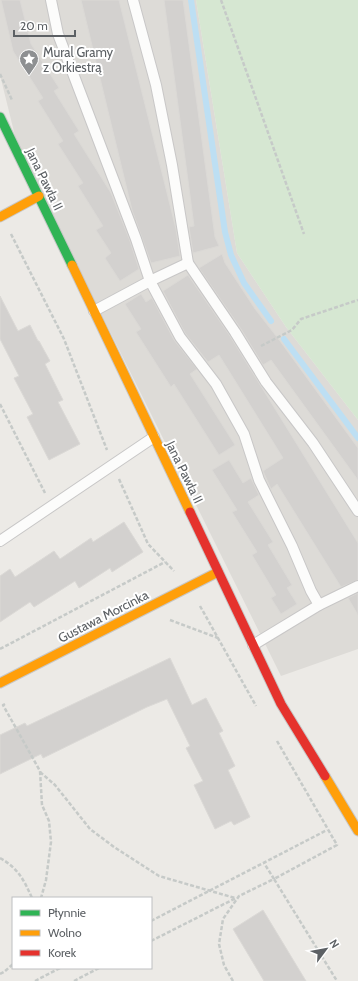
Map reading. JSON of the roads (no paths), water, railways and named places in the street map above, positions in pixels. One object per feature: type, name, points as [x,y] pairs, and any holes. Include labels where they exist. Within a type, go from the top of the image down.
[{"type":"street","name":"Jana Pawła II","points":[[0,117],[281,704],[358,831]]},
{"type":"street","points":[[0,217],[39,196]]},
{"type":"street","name":"Gustawa Morcinka","points":[[0,683],[218,572]]},
{"type":"lane","points":[[52,0],[58,34],[119,194],[150,281],[180,337],[216,384],[244,434],[259,480],[319,605]]},
{"type":"lane","points":[[133,0],[156,85],[172,165],[188,263],[235,332],[266,382],[313,443],[358,511]]},
{"type":"lane","points":[[94,311],[150,281],[188,263]]},
{"type":"lane","points":[[0,541],[154,437]]},
{"type":"lane","points":[[253,645],[319,605],[358,586]]},
{"type":"waterway","points":[[191,0],[225,232],[231,255],[244,283],[271,321]]},
{"type":"waterway","points":[[284,339],[358,438]]},
{"type":"place","name":"Mural Gramy z Orkiestrą","points":[[29,76]]}]
